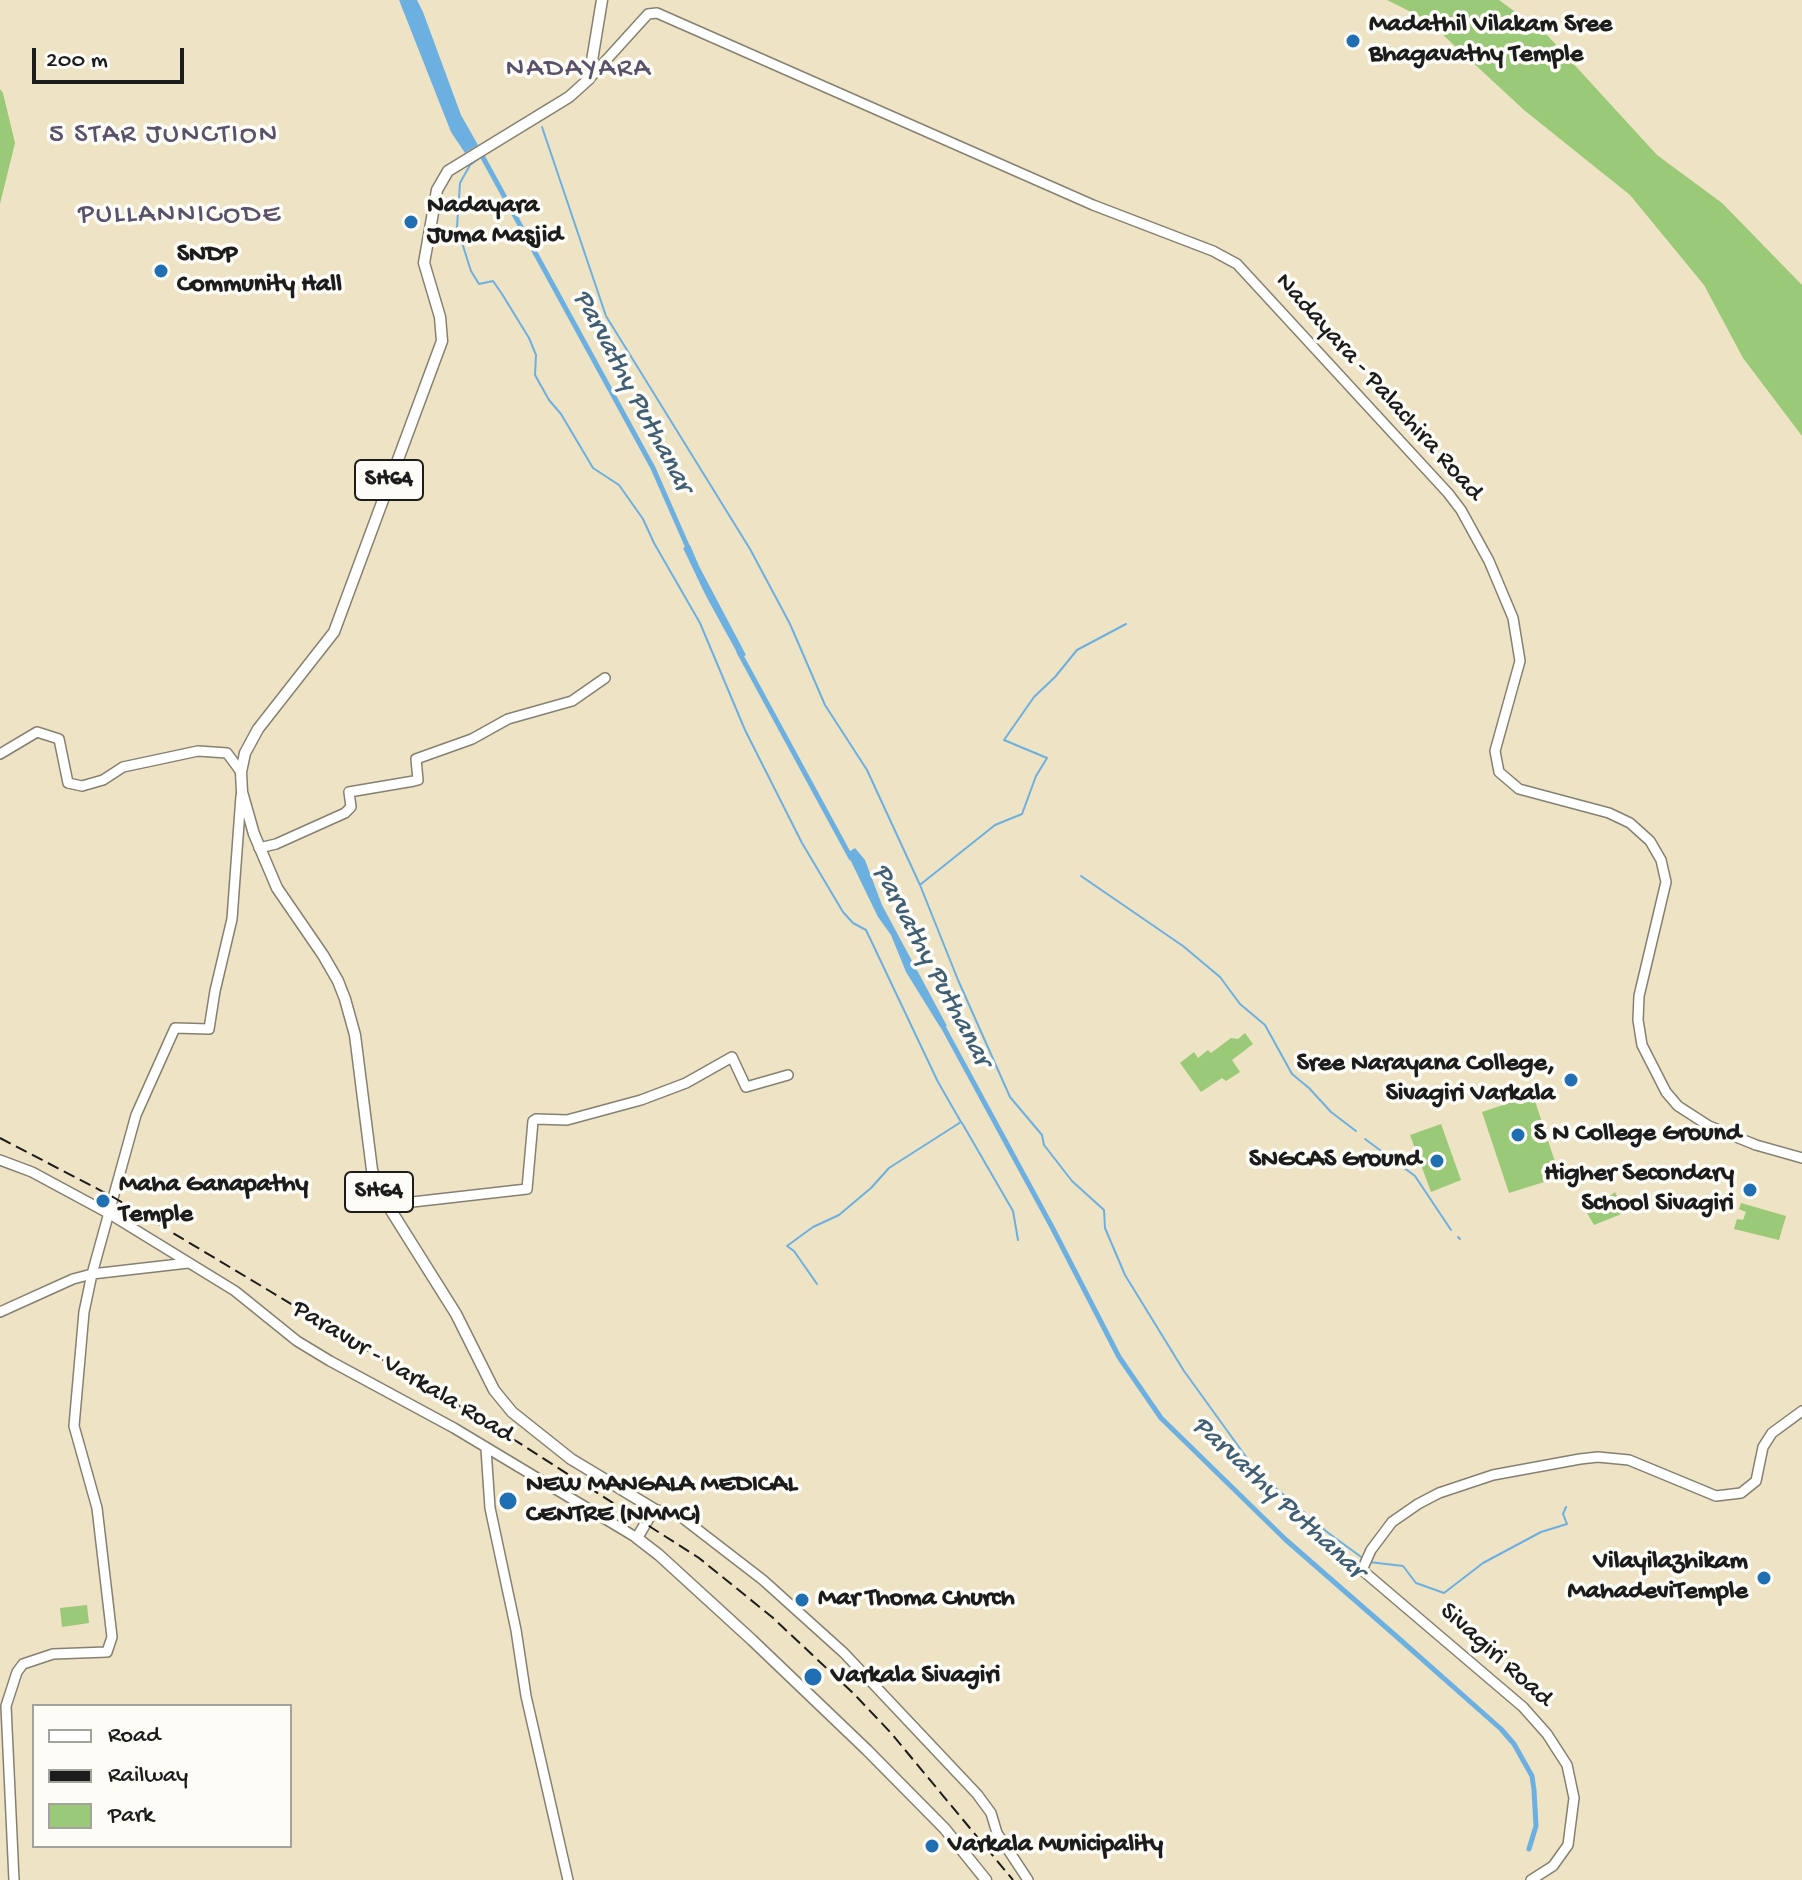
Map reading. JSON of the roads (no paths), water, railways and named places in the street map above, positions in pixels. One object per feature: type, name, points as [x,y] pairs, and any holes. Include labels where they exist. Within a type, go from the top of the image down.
[{"type":"main road","name":"SH64","points":[[602,0],[597,61],[589,79],[569,97],[448,171],[437,190],[424,263],[440,317],[442,341],[334,632],[258,729],[245,753],[241,772],[242,792],[259,848],[277,888],[338,981],[348,1008],[355,1035],[372,1170],[386,1205],[456,1314],[494,1390],[512,1412],[571,1459],[654,1509]]},
{"type":"main road","name":"Nadayara - Palachira Road","points":[[597,61],[648,14],[657,13],[1093,205],[1213,251],[1237,264],[1448,493],[1489,561],[1513,618],[1520,661],[1495,751],[1499,772],[1519,789],[1609,813],[1630,823],[1650,841],[1661,860],[1666,882],[1639,996],[1638,1020],[1642,1045],[1668,1096],[1713,1128],[1802,1158]]},
{"type":"main road","points":[[259,848],[276,844],[345,813],[351,807],[349,792],[418,780],[416,759],[472,739],[508,719],[572,701],[605,678]]},
{"type":"main road","points":[[0,754],[37,732],[59,739],[68,783],[82,786],[103,780],[123,767],[198,751],[227,753],[241,772]]},
{"type":"main road","points":[[14,1880],[6,1706],[17,1672],[23,1664],[53,1654],[107,1652],[112,1637],[97,1508],[74,1426],[84,1312],[136,1115],[175,1028],[209,1029],[232,919],[242,792]]},
{"type":"main road","points":[[386,1205],[527,1189],[533,1121],[536,1119],[567,1120],[641,1100],[686,1083],[732,1057],[746,1087],[788,1075]]},
{"type":"main road","name":"Paravur - Varkala Road","points":[[0,1160],[32,1172],[108,1213],[256,1307],[297,1341],[371,1385],[454,1428],[637,1538]]},
{"type":"main road","points":[[0,1312],[73,1279],[92,1274],[190,1263]]},
{"type":"main road","name":"Sivagiri Road","points":[[1531,1880],[1553,1866],[1568,1845],[1574,1798],[1567,1765],[1547,1734],[1523,1707],[1362,1570],[1371,1550],[1392,1522],[1439,1493],[1493,1475],[1568,1461],[1598,1457],[1629,1460],[1716,1496],[1741,1493],[1756,1481],[1763,1447],[1772,1433],[1802,1411]]},
{"type":"main road","points":[[486,1449],[484,1457],[490,1508],[516,1630],[529,1711],[568,1880]]},
{"type":"main road","points":[[986,1880],[945,1829],[867,1750],[752,1640],[637,1538],[654,1509],[680,1516],[763,1580],[844,1653],[977,1794],[991,1813],[997,1833],[1028,1880]]},
{"type":"water","points":[[399,0],[417,0],[423,12],[461,115],[478,145],[465,153],[451,132]]},
{"type":"water","points":[[690,545],[746,655],[740,658],[683,548]]},
{"type":"water","points":[[855,848],[865,860],[882,905],[947,1026],[940,1027],[906,972],[891,935],[878,917],[847,853]]},
{"type":"waterway","points":[[542,127],[606,316],[750,549],[790,624],[825,705],[867,770],[920,885],[1010,1097],[1042,1135],[1044,1145],[1072,1181],[1104,1210],[1105,1228],[1125,1275],[1184,1371],[1257,1472],[1364,1559]]},
{"type":"waterway","name":"Parvathy Puthanar","points":[[480,152],[653,468],[689,550]]},
{"type":"waterway","points":[[482,156],[470,165],[460,183],[457,227],[471,271],[479,284],[493,281],[529,338],[536,355],[535,375],[549,400],[561,414],[593,468],[619,485],[643,519],[700,623],[745,730],[802,843],[843,912],[853,923],[866,930],[938,1082],[961,1122],[889,1168],[839,1215],[813,1227],[787,1246],[817,1284]]},
{"type":"waterway","points":[[921,884],[995,825],[1022,814],[1036,776],[1047,758],[1004,740],[1034,697],[1077,650],[1126,624]]},
{"type":"waterway","name":"Parvathy Puthanar","points":[[739,652],[851,858]]},
{"type":"waterway","points":[[1081,876],[1183,946],[1220,977],[1240,1004],[1265,1025],[1292,1074],[1331,1112],[1356,1131]]},
{"type":"waterway","name":"Parvathy Puthanar","points":[[940,1021],[1119,1357],[1161,1418],[1286,1540],[1501,1729],[1514,1744],[1532,1776],[1536,1826],[1529,1849]]},
{"type":"waterway","points":[[962,1123],[1013,1211],[1018,1240]]},
{"type":"waterway","points":[[1365,1139],[1415,1176],[1451,1230]]},
{"type":"waterway","points":[[1369,1562],[1403,1566],[1416,1583],[1444,1593],[1483,1563],[1541,1532],[1567,1524],[1563,1514],[1566,1507]]},
{"type":"railway","points":[[0,1138],[113,1197],[268,1290],[502,1432],[699,1558],[772,1617],[854,1694],[891,1733],[1013,1880]]},
{"type":"place","name":"Madathil Vilakam Sree Bhagavathy Temple","points":[[1353,41]]},
{"type":"place","name":"Nadayara Juma Masjid","points":[[411,222]]},
{"type":"place","name":"SNDP Community Hall","points":[[161,271]]},
{"type":"place","name":"Sree Narayana College, Sivagiri Varkala","points":[[1571,1080]]},
{"type":"place","name":"S N College Ground","points":[[1518,1135]]},
{"type":"place","name":"SNGCAS Ground","points":[[1437,1161]]},
{"type":"place","name":"Higher Secondary School Sivagiri","points":[[1750,1190]]},
{"type":"place","name":"Maha Ganapathy Temple","points":[[103,1201]]},
{"type":"place","name":"NEW MANGALA MEDICAL CENTRE (NMMC)","points":[[508,1501]]},
{"type":"place","name":"Vilayilazhikam MahadeviTemple","points":[[1764,1578]]},
{"type":"place","name":"Mar Thoma Church","points":[[802,1600]]},
{"type":"place","name":"Varkala Sivagiri","points":[[813,1677]]},
{"type":"place","name":"Varkala Municipality","points":[[932,1846]]},
{"type":"district","name":"NADAYARA","points":[[579,71]]},
{"type":"district","name":"5 STAR JUNCTION","points":[[164,137]]},
{"type":"district","name":"PULLANNICODE","points":[[180,217]]}]
